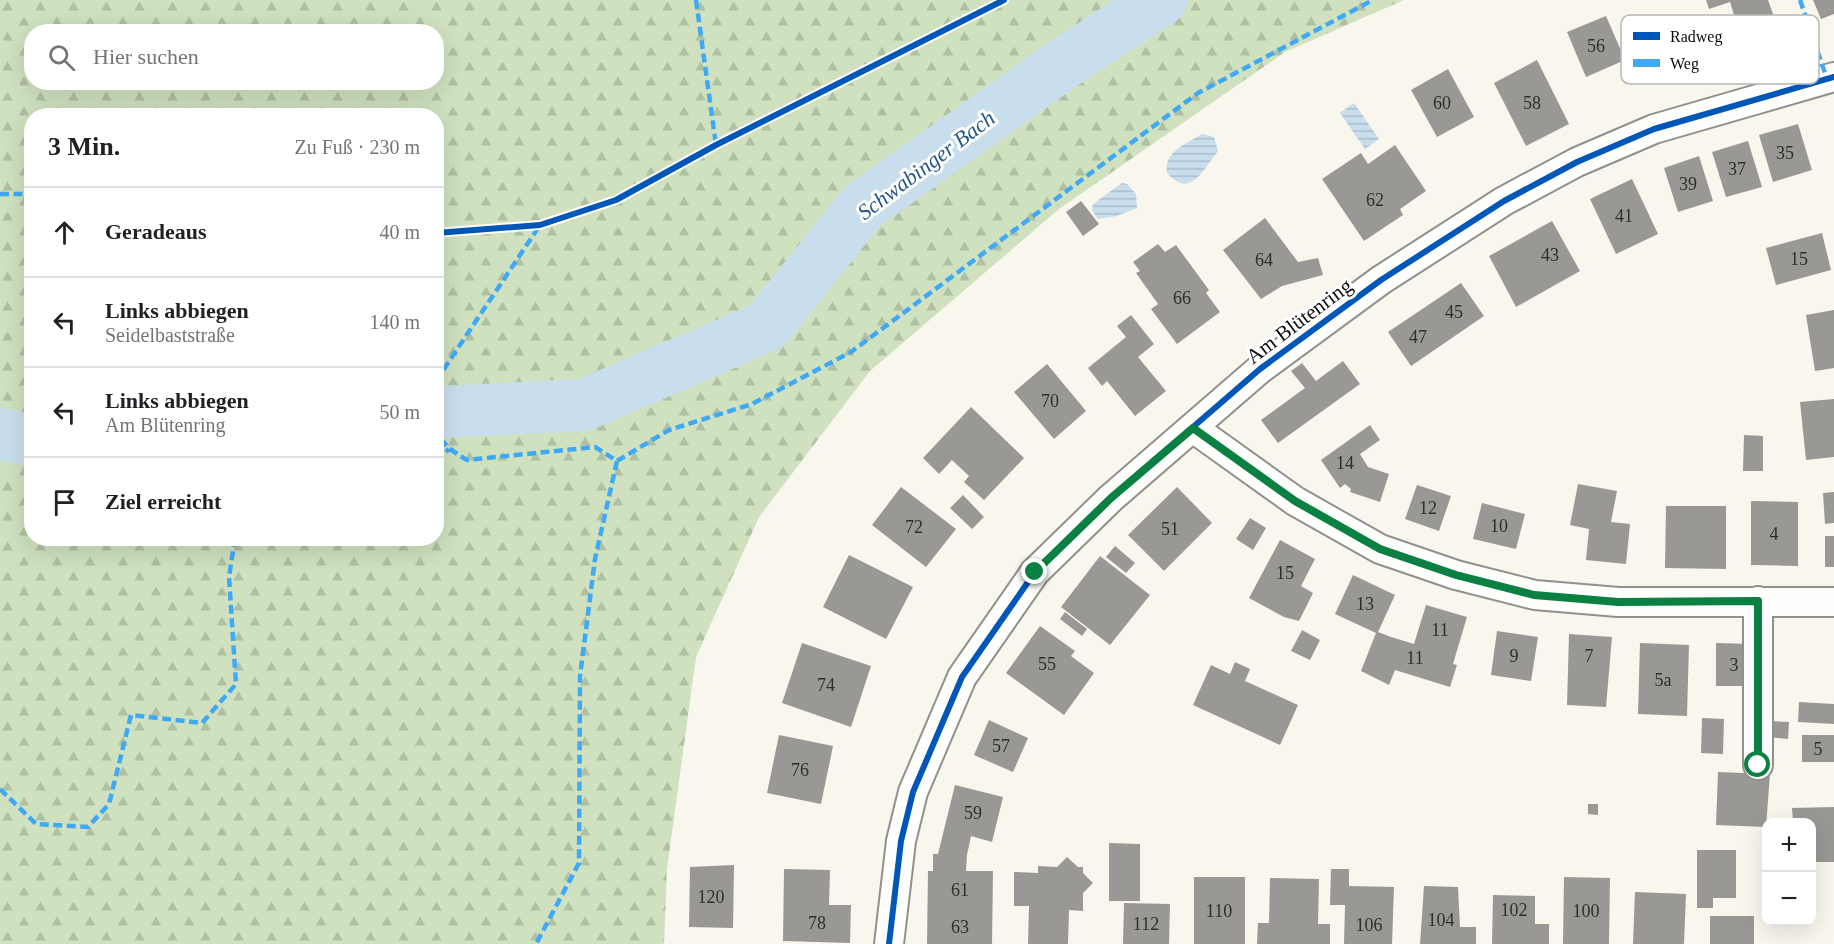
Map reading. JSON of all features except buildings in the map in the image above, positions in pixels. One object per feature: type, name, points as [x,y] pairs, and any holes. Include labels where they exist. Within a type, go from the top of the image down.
[{"type":"street","name":"Am Blütenring","points":[[889,944],[896,870],[913,792],[962,676],[1035,572],[1111,498],[1260,369],[1381,280],[1504,201],[1577,162],[1654,129],[1832,85]]},
{"type":"street","points":[[1193,428],[1295,501],[1380,549],[1456,575],[1534,595],[1618,602],[1834,602]]},
{"type":"street","points":[[1758,601],[1758,765]]},
{"type":"green space","points":[[0,0],[1404,0],[1285,52],[1059,209],[870,371],[759,517],[696,657],[667,869],[664,944],[0,944]]},
{"type":"water","points":[[1354,103],[1379,139],[1365,149],[1340,113]]},
{"type":"water","points":[[1202,134],[1214,137],[1218,151],[1196,179],[1183,183],[1176,181],[1167,173],[1169,159],[1177,149]]},
{"type":"water","points":[[1122,183],[1127,184],[1136,194],[1137,208],[1117,216],[1098,219],[1092,210],[1093,204]]},
{"type":"waterway","name":"Schwabinger Bach","points":[[444,412],[584,405],[767,326],[862,207],[1060,66],[1161,0]]},
{"type":"waterway","name":"Schwabinger Bach","points":[[0,434],[24,438]]},
{"type":"marked path","points":[[696,0],[716,145]]},
{"type":"marked path","points":[[617,461],[669,430],[752,404],[851,352],[1198,93],[1373,0]]},
{"type":"marked path","points":[[1800,0],[1805,15]]},
{"type":"marked path","points":[[1819,56],[1827,79]]},
{"type":"marked path","points":[[0,194],[24,194]]},
{"type":"marked path","points":[[444,369],[540,225]]},
{"type":"marked path","points":[[444,442],[467,460],[595,447],[617,461],[595,559],[580,676],[579,863],[536,944]]},
{"type":"marked path","points":[[444,454],[449,449]]},
{"type":"marked path","points":[[0,789],[36,824],[88,827],[109,804],[131,715],[202,723],[236,684],[229,577],[234,546]]},
{"type":"cycle path","points":[[444,232],[540,225],[616,200],[716,145],[1004,0]]},
{"type":"cycle path","points":[[1819,81],[1834,77]]},
{"type":"cycle path","points":[[889,944],[901,841],[913,792],[962,677],[1035,572],[1111,498],[1260,369],[1381,280],[1504,201],[1577,162],[1654,129],[1810,84]]},
{"type":"route","points":[[1035,572],[1111,498],[1193,428],[1295,501],[1380,549],[1456,575],[1534,595],[1618,602],[1758,601],[1758,765]]}]
